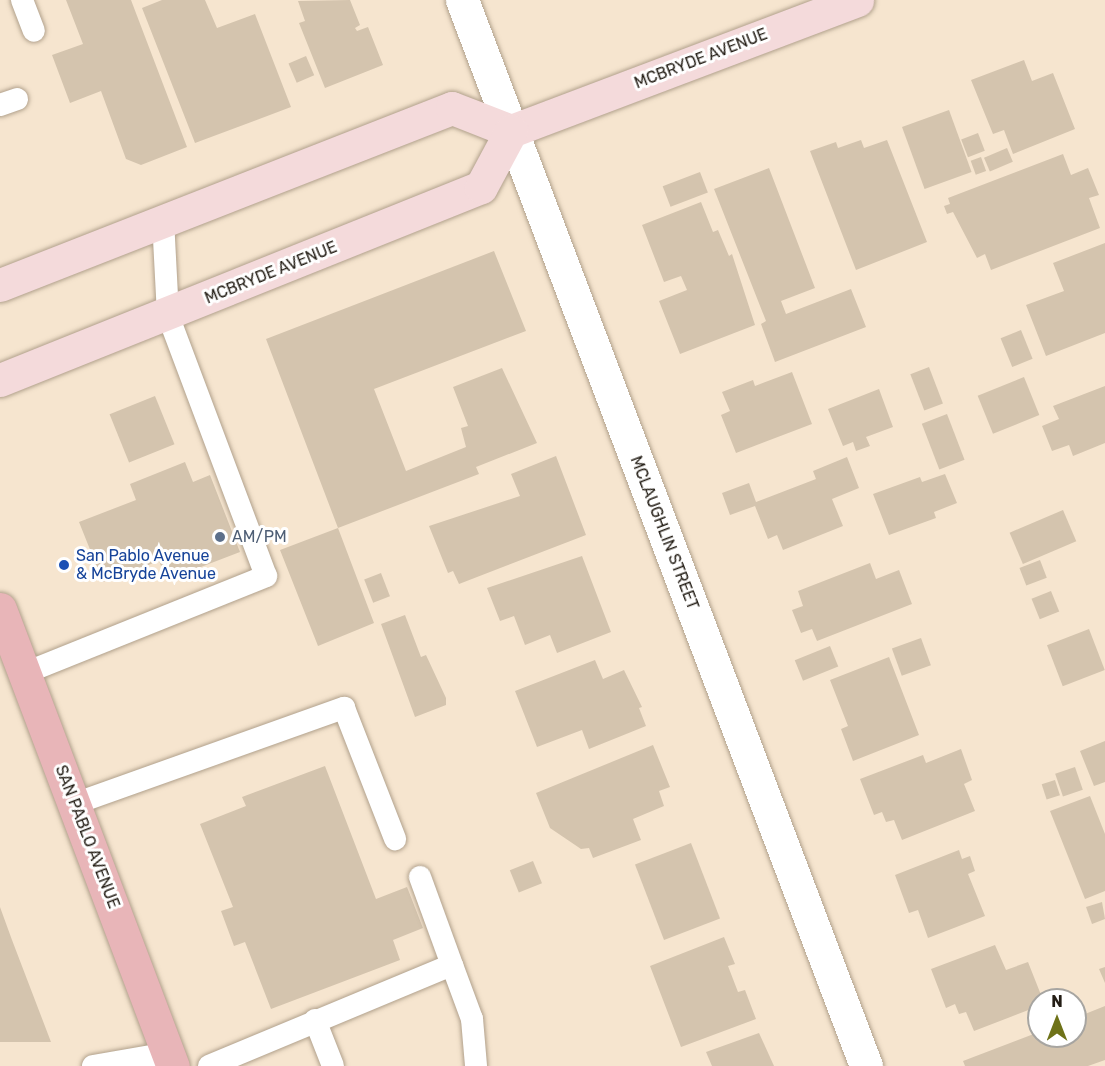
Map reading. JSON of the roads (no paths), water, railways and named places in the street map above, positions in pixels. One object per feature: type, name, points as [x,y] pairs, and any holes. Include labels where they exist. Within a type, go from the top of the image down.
[{"type":"main road","name":"MCBRYDE AVENUE","points":[[0,380],[168,315],[481,187],[511,131],[857,0]]},
{"type":"main road","points":[[0,285],[163,219],[452,108],[511,131]]},
{"type":"main road","name":"SAN PABLO AVENUE","points":[[0,609],[170,1059]]},
{"type":"street","name":"MCLAUGHLIN STREET","points":[[462,0],[866,1066]]},
{"type":"lane","points":[[22,0],[34,32]]},
{"type":"lane","points":[[25,673],[266,576],[168,315],[163,219]]},
{"type":"lane","points":[[74,804],[344,708],[395,839]]},
{"type":"lane","points":[[420,877],[472,1019],[476,1066]]},
{"type":"lane","points":[[209,1066],[452,965]]},
{"type":"lane","points":[[315,1020],[333,1066]]},
{"type":"lane","points":[[93,1066],[170,1059]]},
{"type":"place","name":"AM/PM","points":[[220,537]]},
{"type":"place","name":"San Pablo Avenue & McBryde Avenue","points":[[64,565]]}]
